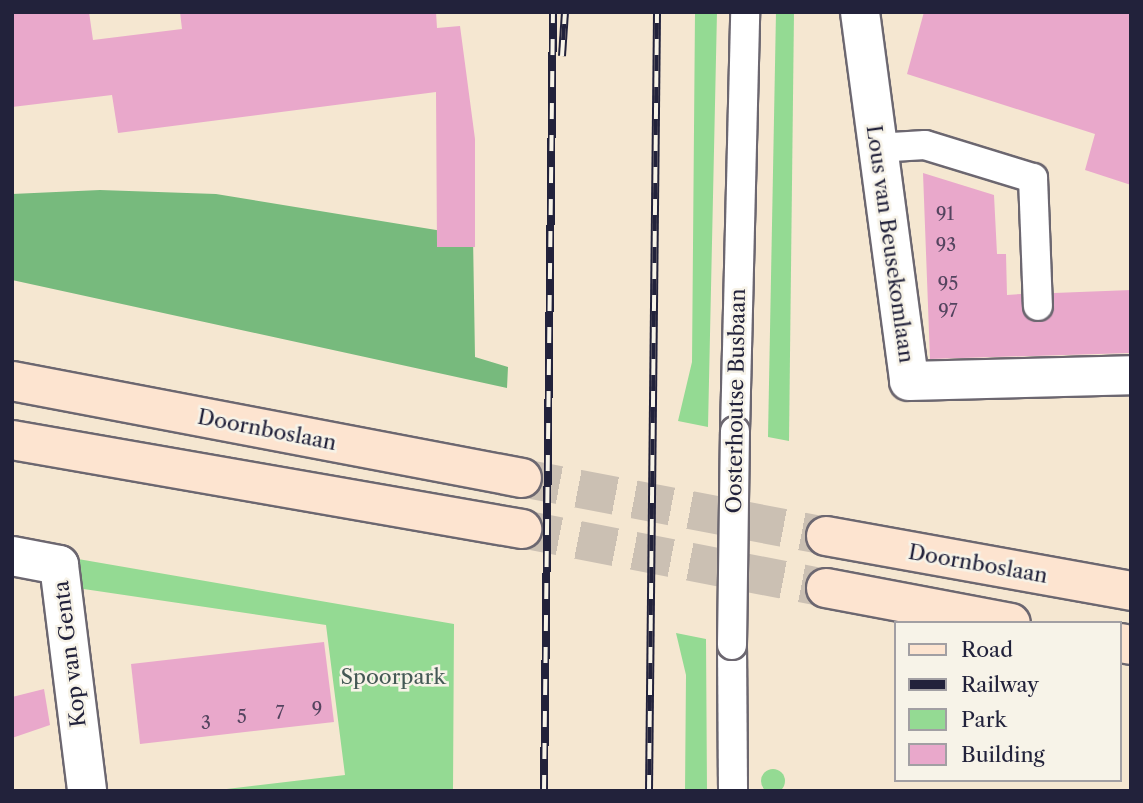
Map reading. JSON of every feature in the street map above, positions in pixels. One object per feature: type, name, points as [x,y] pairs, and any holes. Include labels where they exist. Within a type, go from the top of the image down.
[{"type":"main road","name":"Doornboslaan","points":[[12,381],[522,478]]},
{"type":"main road","points":[[12,440],[522,529]]},
{"type":"main road","name":"Doornboslaan","points":[[826,537],[1131,591]]},
{"type":"main road","points":[[826,588],[1000,621]]},
{"type":"street","name":"Lous van Beusekomlaan","points":[[860,12],[909,381],[1131,375]]},
{"type":"street","name":"Kop van Genta","points":[[12,556],[59,565],[87,791]]},
{"type":"lane","name":"Oosterhoutse Busbaan","points":[[733,791],[735,431],[745,12]]},
{"type":"lane","points":[[876,148],[925,145],[1033,178],[1038,306]]},
{"type":"green space","points":[[695,12],[717,12],[708,427],[678,421],[692,362]]},
{"type":"green space","points":[[776,12],[794,12],[789,441],[768,437]]},
{"type":"green space","points":[[100,190],[216,194],[473,236],[475,357],[508,367],[507,388],[12,280],[12,194]]},
{"type":"green space","name":"Spoorpark","points":[[78,559],[454,624],[453,791],[210,791],[345,775],[326,625],[77,588]]},
{"type":"green space","points":[[676,633],[706,639],[707,791],[685,791],[686,675]]},
{"type":"green space","points":[[773,769],[784,776],[785,781],[778,792],[773,793],[762,786],[761,781],[768,770]]},
{"type":"building","points":[[12,12],[89,12],[93,40],[182,29],[180,12],[436,12],[437,28],[460,26],[475,139],[475,247],[437,247],[436,92],[118,133],[112,95],[12,107]]},
{"type":"building","points":[[924,12],[1131,12],[1131,185],[1085,170],[1095,134],[907,74]]},
{"type":"building","points":[[923,173],[994,195],[997,254],[1006,254],[1007,295],[1021,294],[1024,314],[1030,320],[1039,322],[1052,314],[1054,293],[1131,290],[1131,353],[930,359]]},
{"type":"building","points":[[324,642],[334,722],[140,744],[131,664]]},
{"type":"building","points":[[44,689],[50,725],[12,738],[12,697]]},
{"type":"tunnel","points":[[522,478],[826,536]]},
{"type":"tunnel","points":[[522,529],[826,588]]},
{"type":"railway","points":[[544,791],[553,12]]},
{"type":"railway","points":[[562,56],[565,12]]},
{"type":"railway","points":[[649,791],[657,12]]}]
